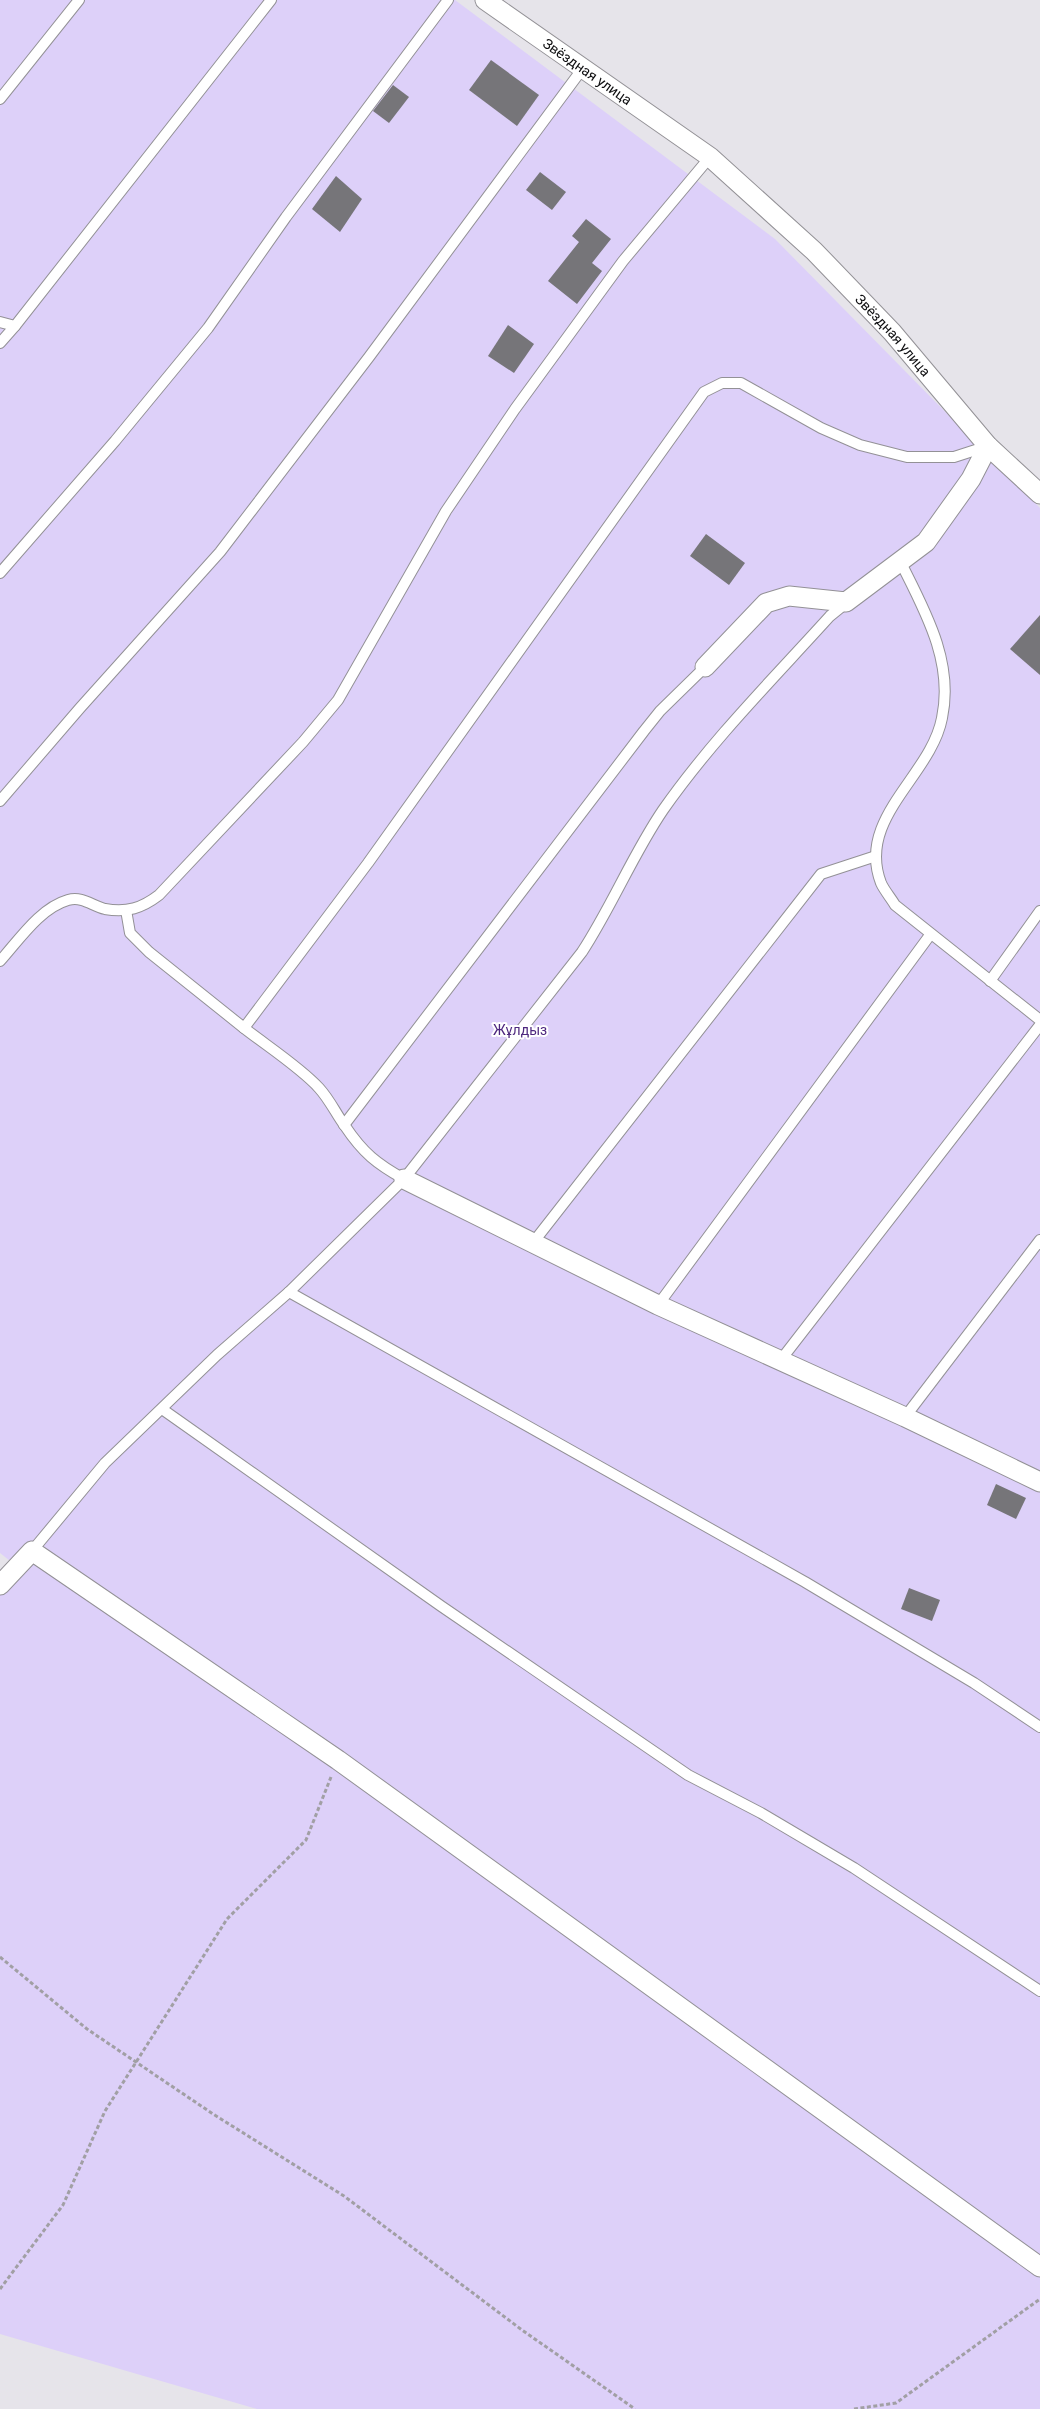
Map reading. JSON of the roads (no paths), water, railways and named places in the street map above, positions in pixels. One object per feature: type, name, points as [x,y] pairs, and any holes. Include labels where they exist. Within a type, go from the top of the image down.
[{"type":"street","name":"Звёздная улица","points":[[485,0],[710,157],[814,251],[892,332],[988,446],[1040,494]]},
{"type":"street","points":[[706,668],[766,603],[789,596],[846,602],[901,563],[926,542],[975,473],[988,446]]},
{"type":"street","points":[[404,1179],[658,1305],[780,1362],[905,1417],[1040,1482]]},
{"type":"street","points":[[0,1585],[32,1551],[338,1760],[1040,2266]]},
{"type":"lane","points":[[0,99],[80,0]]},
{"type":"lane","points":[[0,343],[271,0]]},
{"type":"lane","points":[[0,573],[116,441],[208,328],[286,217],[448,0]]},
{"type":"lane","points":[[0,801],[80,708],[220,552],[370,357],[583,68]]},
{"type":"lane","points":[[0,961],[43,915],[70,900],[86,900],[104,909],[126,910],[144,907],[158,895],[303,742],[338,700],[446,511],[515,409],[623,261],[710,157]]},
{"type":"lane","points":[[0,322],[15,326]]},
{"type":"lane","points":[[244,1028],[374,855],[704,392],[722,383],[741,383],[821,428],[860,445],[907,457],[954,457],[988,446]]},
{"type":"lane","points":[[901,563],[932,625],[940,655],[944,683],[942,718],[933,744],[885,818],[876,844],[876,856],[881,883],[895,905],[1040,1020]]},
{"type":"lane","points":[[32,1551],[105,1463],[217,1355],[289,1292],[404,1179],[582,952],[604,919],[662,811],[732,724],[830,616],[846,602]]},
{"type":"lane","points":[[344,1125],[644,731],[660,711],[706,668]]},
{"type":"lane","points":[[532,1244],[821,874],[876,856]]},
{"type":"lane","points":[[126,910],[130,933],[149,952],[318,1086],[331,1102],[344,1125],[376,1163],[404,1179]]},
{"type":"lane","points":[[990,981],[1040,911]]},
{"type":"lane","points":[[658,1305],[930,934]]},
{"type":"lane","points":[[780,1362],[1040,1025]]},
{"type":"lane","points":[[905,1417],[1040,1240]]},
{"type":"lane","points":[[289,1292],[805,1582],[974,1683],[1040,1727]]},
{"type":"lane","points":[[162,1409],[441,1606],[688,1775],[761,1814],[854,1868],[1040,1991]]},
{"type":"park label","name":"Жұлдыз","points":[[520,1030]]}]
